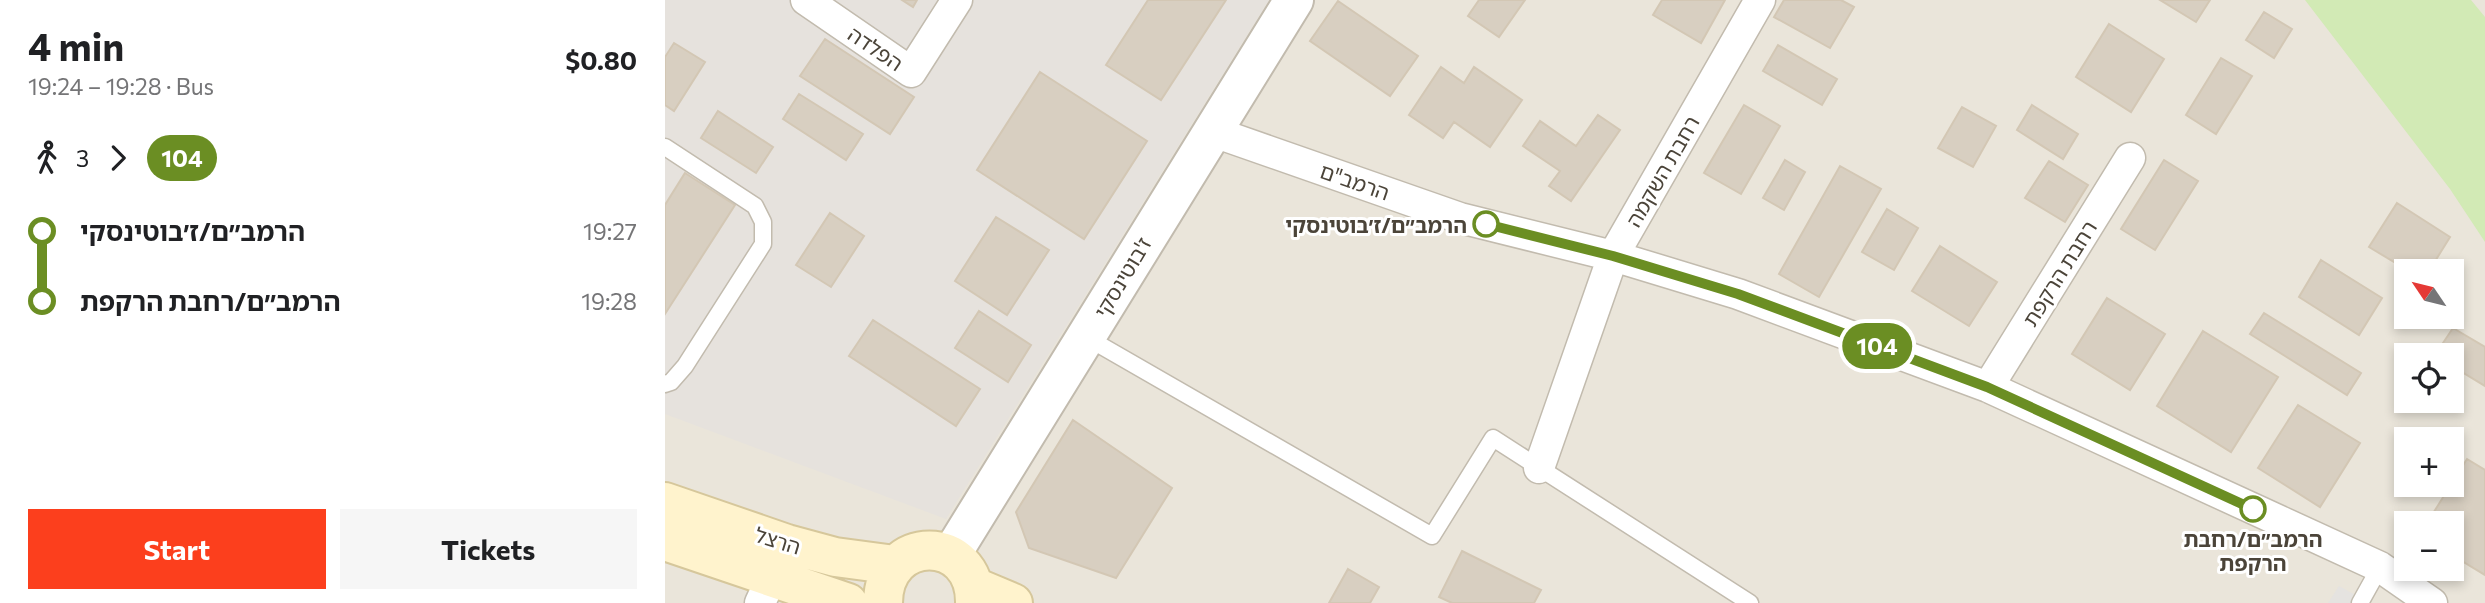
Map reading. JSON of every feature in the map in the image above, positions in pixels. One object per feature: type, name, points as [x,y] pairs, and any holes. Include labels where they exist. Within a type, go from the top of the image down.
[{"type":"main road","name":"הרצל","points":[[665,502],[787,544],[835,557],[895,565]]},
{"type":"main road","name":"הרצל","points":[[665,541],[766,590],[848,603]]},
{"type":"main road","points":[[883,603],[887,577],[895,565],[915,552],[927,550],[951,555],[962,564],[970,574],[975,595],[1013,603]]},
{"type":"street","name":"הפלדה","points":[[806,0],[911,72],[957,0]]},
{"type":"street","name":"ז'בוטינסקי","points":[[951,555],[1294,0]]},
{"type":"street","name":"רחבת השקמה","points":[[1539,468],[1613,256],[1760,0]]},
{"type":"street","name":"הרמב\"ם","points":[[1211,131],[1460,218],[1613,256],[1738,294],[1987,387],[2379,567],[2432,603]]},
{"type":"street","name":"רחבת הרקפת","points":[[1987,387],[2130,158]]},
{"type":"lane","points":[[665,147],[755,206],[763,222],[764,244],[685,366],[671,382],[665,384]]},
{"type":"lane","points":[[1086,337],[1432,536],[1493,438],[1750,603]]},
{"type":"lane","points":[[2360,603],[2379,567]]},
{"type":"shaded area","points":[[665,0],[2485,0],[2485,603],[665,603]]},
{"type":"shaded area","points":[[665,0],[1269,0],[946,519],[665,414]]},
{"type":"shaded area","points":[[2339,586],[2370,603],[2328,603]]},
{"type":"green space","points":[[2305,0],[2471,0],[2485,17],[2485,242],[2450,189]]},
{"type":"building","points":[[902,0],[917,0],[913,7]]},
{"type":"building","points":[[1148,0],[1226,0],[1161,100],[1106,65]]},
{"type":"building","points":[[1479,0],[1525,0],[1499,37],[1468,16]]},
{"type":"building","points":[[1662,0],[1725,0],[1701,43],[1653,15]]},
{"type":"building","points":[[1784,0],[1841,0],[1854,7],[1830,48],[1774,17]]},
{"type":"building","points":[[2160,0],[2210,0],[2196,22]]},
{"type":"building","points":[[1338,1],[1418,56],[1390,96],[1310,41]]},
{"type":"building","points":[[2264,12],[2292,29],[2274,58],[2246,40]]},
{"type":"building","points":[[2109,24],[2164,59],[2131,112],[2076,77]]},
{"type":"building","points":[[825,39],[914,97],[890,134],[800,76]]},
{"type":"building","points":[[674,43],[705,62],[674,111],[665,105],[665,57]]},
{"type":"building","points":[[1778,45],[1837,79],[1822,105],[1763,71]]},
{"type":"building","points":[[2221,58],[2252,76],[2216,134],[2186,115]]},
{"type":"building","points":[[1441,67],[1464,83],[1474,67],[1522,100],[1490,147],[1454,122],[1443,138],[1409,115]]},
{"type":"building","points":[[1040,72],[1147,141],[1084,239],[977,170]]},
{"type":"building","points":[[799,94],[863,134],[846,160],[783,119]]},
{"type":"building","points":[[1744,105],[1780,126],[1741,194],[1704,173]]},
{"type":"building","points":[[2032,105],[2078,134],[2063,159],[2017,130]]},
{"type":"building","points":[[1962,107],[1996,126],[1973,167],[1938,148]]},
{"type":"building","points":[[718,111],[773,147],[756,173],[701,138]]},
{"type":"building","points":[[1598,115],[1620,130],[1571,201],[1549,186],[1560,171],[1523,146],[1540,121],[1576,146]]},
{"type":"building","points":[[1785,160],[1805,172],[1784,210],[1763,198]]},
{"type":"building","points":[[2164,160],[2198,181],[2155,250],[2121,229]]},
{"type":"building","points":[[2049,161],[2088,185],[2065,222],[2025,198]]},
{"type":"building","points":[[1840,166],[1881,189],[1819,297],[1779,274]]},
{"type":"building","points":[[685,173],[735,205],[665,314],[665,205]]},
{"type":"building","points":[[2397,203],[2450,237],[2436,259],[2394,259],[2394,262],[2369,247]]},
{"type":"building","points":[[1887,209],[1918,228],[1894,270],[1862,252]]},
{"type":"building","points":[[830,213],[864,236],[831,287],[796,265]]},
{"type":"building","points":[[996,217],[1049,250],[1007,315],[955,281]]},
{"type":"building","points":[[1940,246],[1997,282],[1969,326],[1912,291]]},
{"type":"building","points":[[2321,260],[2382,298],[2359,335],[2299,297]]},
{"type":"building","points":[[2107,298],[2165,334],[2130,390],[2072,354]]},
{"type":"building","points":[[979,311],[1031,345],[1008,382],[955,348]]},
{"type":"building","points":[[2264,313],[2361,373],[2347,395],[2250,334]]},
{"type":"building","points":[[873,320],[980,389],[956,426],[849,356]]},
{"type":"building","points":[[2455,329],[2485,347],[2485,386],[2464,373],[2464,343],[2443,343]]},
{"type":"building","points":[[2203,331],[2278,377],[2231,452],[2157,406]]},
{"type":"building","points":[[2298,405],[2360,443],[2320,507],[2258,468]]},
{"type":"building","points":[[1073,420],[1172,488],[1116,578],[1029,548],[1016,512]]},
{"type":"building","points":[[2467,459],[2485,470],[2485,575],[2464,562],[2464,511],[2434,511],[2443,497],[2464,497],[2464,464]]},
{"type":"building","points":[[1462,551],[1541,590],[1534,603],[1452,603],[1439,597]]},
{"type":"building","points":[[1348,569],[1379,587],[1370,603],[1329,603]]},
{"type":"bus line","name":"104","points":[[1486,224],[1613,256],[1738,294],[1987,387],[2253,509]]},
{"type":"place","name":"הרמב״ם/ז׳בוטינסקי","points":[[1486,224]]},
{"type":"place","name":"הרמב״ם/רחבת הרקפת","points":[[2253,509]]}]
